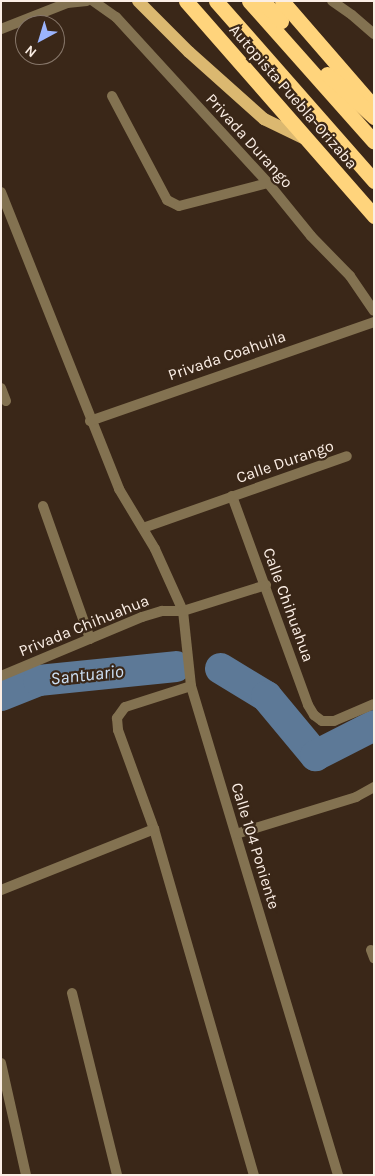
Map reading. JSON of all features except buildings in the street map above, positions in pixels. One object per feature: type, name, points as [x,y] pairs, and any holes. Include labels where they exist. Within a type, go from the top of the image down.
[{"type":"highway","name":"Autopista Puebla-Orizaba","points":[[186,1],[374,216]]},
{"type":"highway","points":[[216,1],[374,180]]},
{"type":"highway","points":[[249,1],[374,142]]},
{"type":"highway","points":[[263,1],[325,72],[374,117]]},
{"type":"highway","points":[[282,1],[374,107]]},
{"type":"main road","points":[[138,1],[189,52],[264,119],[311,143]]},
{"type":"street","points":[[1,29],[67,3],[87,1]]},
{"type":"street","name":"Privada Durango","points":[[92,1],[116,17],[268,183],[311,236],[350,276],[374,312]]},
{"type":"street","points":[[332,1],[374,34]]},
{"type":"street","points":[[112,96],[167,200],[179,206],[268,183]]},
{"type":"street","name":"Calle 104 Poniente","points":[[1,192],[118,490],[155,549],[183,611],[191,686],[338,1175]]},
{"type":"street","name":"Privada Coahuila","points":[[90,421],[374,322]]},
{"type":"street","points":[[1,388],[6,401]]},
{"type":"street","name":"Calle Durango","points":[[143,528],[348,456]]},
{"type":"street","name":"Calle Chihuahua","points":[[232,496],[266,585],[308,705],[314,715],[322,721],[334,721],[374,704]]},
{"type":"street","points":[[43,506],[90,638]]},
{"type":"street","name":"Privada Chihuahua","points":[[1,676],[142,617],[162,612],[183,611],[266,585]]},
{"type":"street","points":[[191,686],[125,707],[117,718],[118,730],[154,829],[254,1175]]},
{"type":"street","points":[[236,834],[356,797],[374,787]]},
{"type":"street","points":[[1,890],[154,829]]},
{"type":"street","points":[[72,993],[117,1175]]},
{"type":"street","points":[[1,1063],[26,1175]]},
{"type":"waterway","name":"Santuario","points":[[1,695],[38,680],[175,666]]},
{"type":"waterway","name":"Santuario","points":[[220,668],[266,696],[315,755],[374,725]]}]
